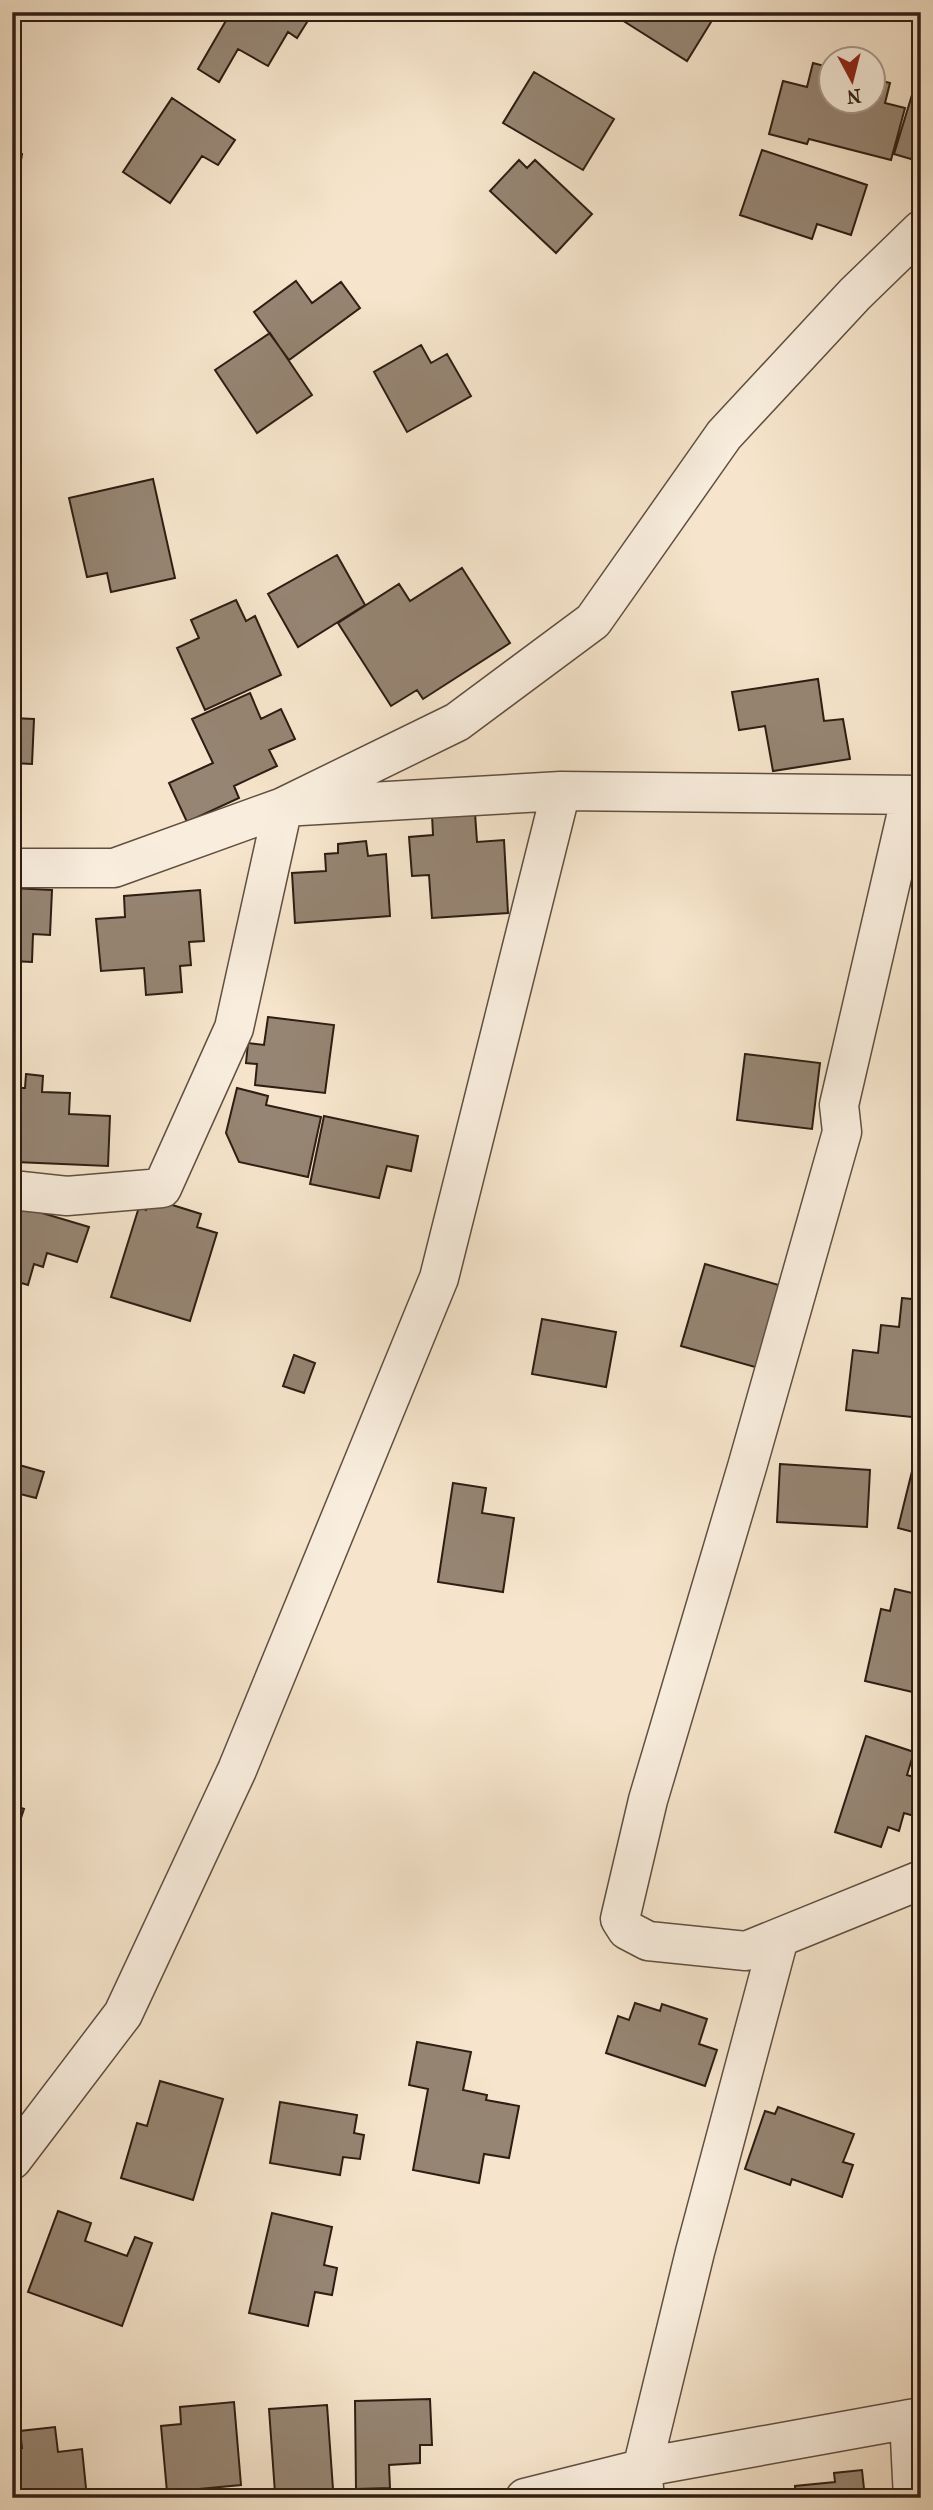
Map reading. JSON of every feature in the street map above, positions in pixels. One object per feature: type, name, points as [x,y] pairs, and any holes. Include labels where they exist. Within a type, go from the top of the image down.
[{"type":"street","points":[[12,868],[114,868],[283,807],[457,722],[593,621],[724,435],[855,294],[921,230]]},
{"type":"street","points":[[283,807],[561,791],[916,795],[839,1105],[842,1132],[648,1800],[620,1919],[627,1930],[648,1941],[746,1951],[921,1880]]},
{"type":"street","points":[[12,2160],[122,2014],[237,1770],[439,1278],[561,791]]},
{"type":"street","points":[[12,1191],[67,1196],[162,1188],[234,1028],[283,807]]},
{"type":"street","points":[[643,2483],[695,2252],[779,1938]]},
{"type":"street","points":[[525,2498],[643,2483],[915,2418],[914,2498]]},
{"type":"building","points":[[71,12],[91,12],[89,17]]},
{"type":"building","points":[[231,12],[302,12],[301,15],[309,19],[297,38],[288,32],[268,66],[238,49],[219,82],[198,69]]},
{"type":"building","points":[[616,12],[716,14],[687,61],[614,15]]},
{"type":"building","points":[[813,63],[818,64],[818,116],[888,116],[888,104],[905,108],[891,160],[809,139],[807,144],[769,134],[783,81],[807,87]]},
{"type":"building","points":[[534,72],[614,119],[583,170],[503,123]]},
{"type":"building","points":[[915,85],[921,87],[921,162],[894,154]]},
{"type":"building","points":[[172,98],[235,140],[218,165],[202,156],[170,203],[123,172]]},
{"type":"building","points":[[762,150],[867,185],[851,235],[817,224],[812,239],[740,215]]},
{"type":"building","points":[[12,152],[22,154],[14,203],[12,203]]},
{"type":"building","points":[[519,160],[527,168],[535,160],[592,214],[556,253],[490,191]]},
{"type":"building","points":[[296,281],[312,303],[341,282],[360,308],[289,360],[254,312]]},
{"type":"building","points":[[270,333],[312,395],[257,433],[215,370]]},
{"type":"building","points":[[421,345],[431,363],[447,354],[471,396],[407,432],[374,372]]},
{"type":"building","points":[[153,479],[175,578],[111,592],[107,573],[87,577],[69,498]]},
{"type":"building","points":[[337,555],[365,605],[298,647],[268,594]]},
{"type":"building","points":[[462,568],[510,643],[423,699],[417,690],[391,706],[338,623],[399,584],[410,601]]},
{"type":"building","points":[[236,600],[246,621],[255,616],[281,675],[205,710],[177,648],[199,638],[191,620]]},
{"type":"building","points":[[818,679],[824,721],[843,719],[850,759],[773,771],[765,726],[739,730],[732,692]]},
{"type":"building","points":[[250,693],[261,719],[281,709],[295,739],[269,750],[277,766],[234,786],[239,798],[187,822],[169,783],[213,763],[192,719]]},
{"type":"building","points":[[12,718],[34,719],[32,764],[12,763]]},
{"type":"building","points":[[475,813],[477,842],[504,840],[508,913],[432,918],[429,875],[412,876],[409,837],[433,835],[432,815]]},
{"type":"building","points":[[366,841],[368,856],[386,854],[390,916],[295,923],[292,873],[326,871],[325,854],[338,853],[338,844]]},
{"type":"building","points":[[12,888],[52,890],[50,935],[33,934],[32,962],[12,961]]},
{"type":"building","points":[[200,890],[204,941],[189,942],[191,965],[180,966],[182,992],[146,995],[144,968],[101,971],[96,919],[125,917],[124,896]]},
{"type":"building","points":[[268,1017],[334,1025],[325,1093],[255,1085],[257,1064],[246,1063],[248,1043],[264,1045]]},
{"type":"building","points":[[745,1054],[820,1063],[812,1129],[737,1120]]},
{"type":"building","points":[[26,1074],[43,1076],[42,1092],[70,1093],[69,1114],[110,1116],[108,1166],[16,1162],[17,1148],[12,1148],[12,1088],[25,1088]]},
{"type":"building","points":[[237,1088],[268,1096],[266,1105],[321,1117],[308,1177],[239,1162],[226,1133]]},
{"type":"building","points":[[324,1116],[418,1136],[411,1171],[387,1166],[379,1198],[310,1184]]},
{"type":"building","points":[[150,1198],[201,1214],[197,1227],[217,1233],[190,1321],[111,1297],[139,1207],[146,1210]]},
{"type":"building","points":[[12,1204],[89,1227],[77,1262],[47,1253],[43,1267],[34,1264],[28,1285],[18,1282],[12,1299]]},
{"type":"building","points":[[705,1264],[789,1288],[766,1370],[681,1346]]},
{"type":"building","points":[[902,1298],[921,1300],[921,1418],[846,1410],[853,1350],[878,1353],[881,1325],[899,1327]]},
{"type":"building","points":[[542,1319],[616,1332],[606,1387],[532,1374]]},
{"type":"building","points":[[294,1355],[315,1363],[304,1393],[283,1386]]},
{"type":"building","points":[[917,1451],[921,1452],[921,1534],[898,1528]]},
{"type":"building","points":[[12,1463],[44,1472],[36,1498],[12,1492]]},
{"type":"building","points":[[780,1464],[870,1470],[867,1527],[777,1522]]},
{"type":"building","points":[[453,1483],[486,1488],[482,1513],[514,1518],[503,1592],[438,1582]]},
{"type":"building","points":[[895,1589],[921,1595],[921,1694],[865,1681],[881,1609],[890,1611]]},
{"type":"building","points":[[866,1736],[914,1752],[907,1775],[921,1779],[921,1818],[904,1813],[899,1831],[888,1827],[881,1847],[835,1832]]},
{"type":"building","points":[[12,1805],[24,1809],[12,1845]]},
{"type":"building","points":[[635,2003],[660,2011],[662,2004],[707,2019],[699,2044],[717,2050],[705,2086],[606,2053],[618,2016],[629,2020]]},
{"type":"building","points":[[417,2042],[471,2052],[463,2090],[487,2095],[486,2100],[519,2106],[509,2158],[484,2154],[479,2183],[413,2170],[428,2089],[409,2085]]},
{"type":"building","points":[[160,2081],[223,2099],[193,2200],[121,2178],[137,2123],[147,2126]]},
{"type":"building","points":[[280,2102],[357,2115],[354,2133],[364,2135],[360,2159],[343,2157],[340,2175],[270,2163]]},
{"type":"building","points":[[778,2107],[854,2134],[843,2162],[853,2165],[842,2197],[792,2179],[790,2185],[745,2169],[765,2111],[775,2114]]},
{"type":"building","points":[[58,2211],[91,2223],[85,2241],[127,2256],[135,2237],[152,2243],[122,2326],[28,2292]]},
{"type":"building","points":[[272,2213],[332,2227],[324,2265],[337,2268],[332,2295],[315,2292],[308,2326],[249,2313]]},
{"type":"building","points":[[430,2399],[432,2445],[420,2445],[420,2463],[389,2465],[390,2488],[356,2489],[355,2401]]},
{"type":"building","points":[[234,2402],[241,2485],[167,2492],[161,2426],[181,2424],[180,2407]]},
{"type":"building","points":[[327,2405],[333,2489],[275,2493],[269,2409]]},
{"type":"building","points":[[55,2427],[58,2452],[82,2449],[87,2498],[12,2498],[12,2449],[22,2448],[20,2431]]},
{"type":"building","points":[[862,2470],[865,2498],[796,2498],[795,2486],[835,2482],[834,2473]]}]
